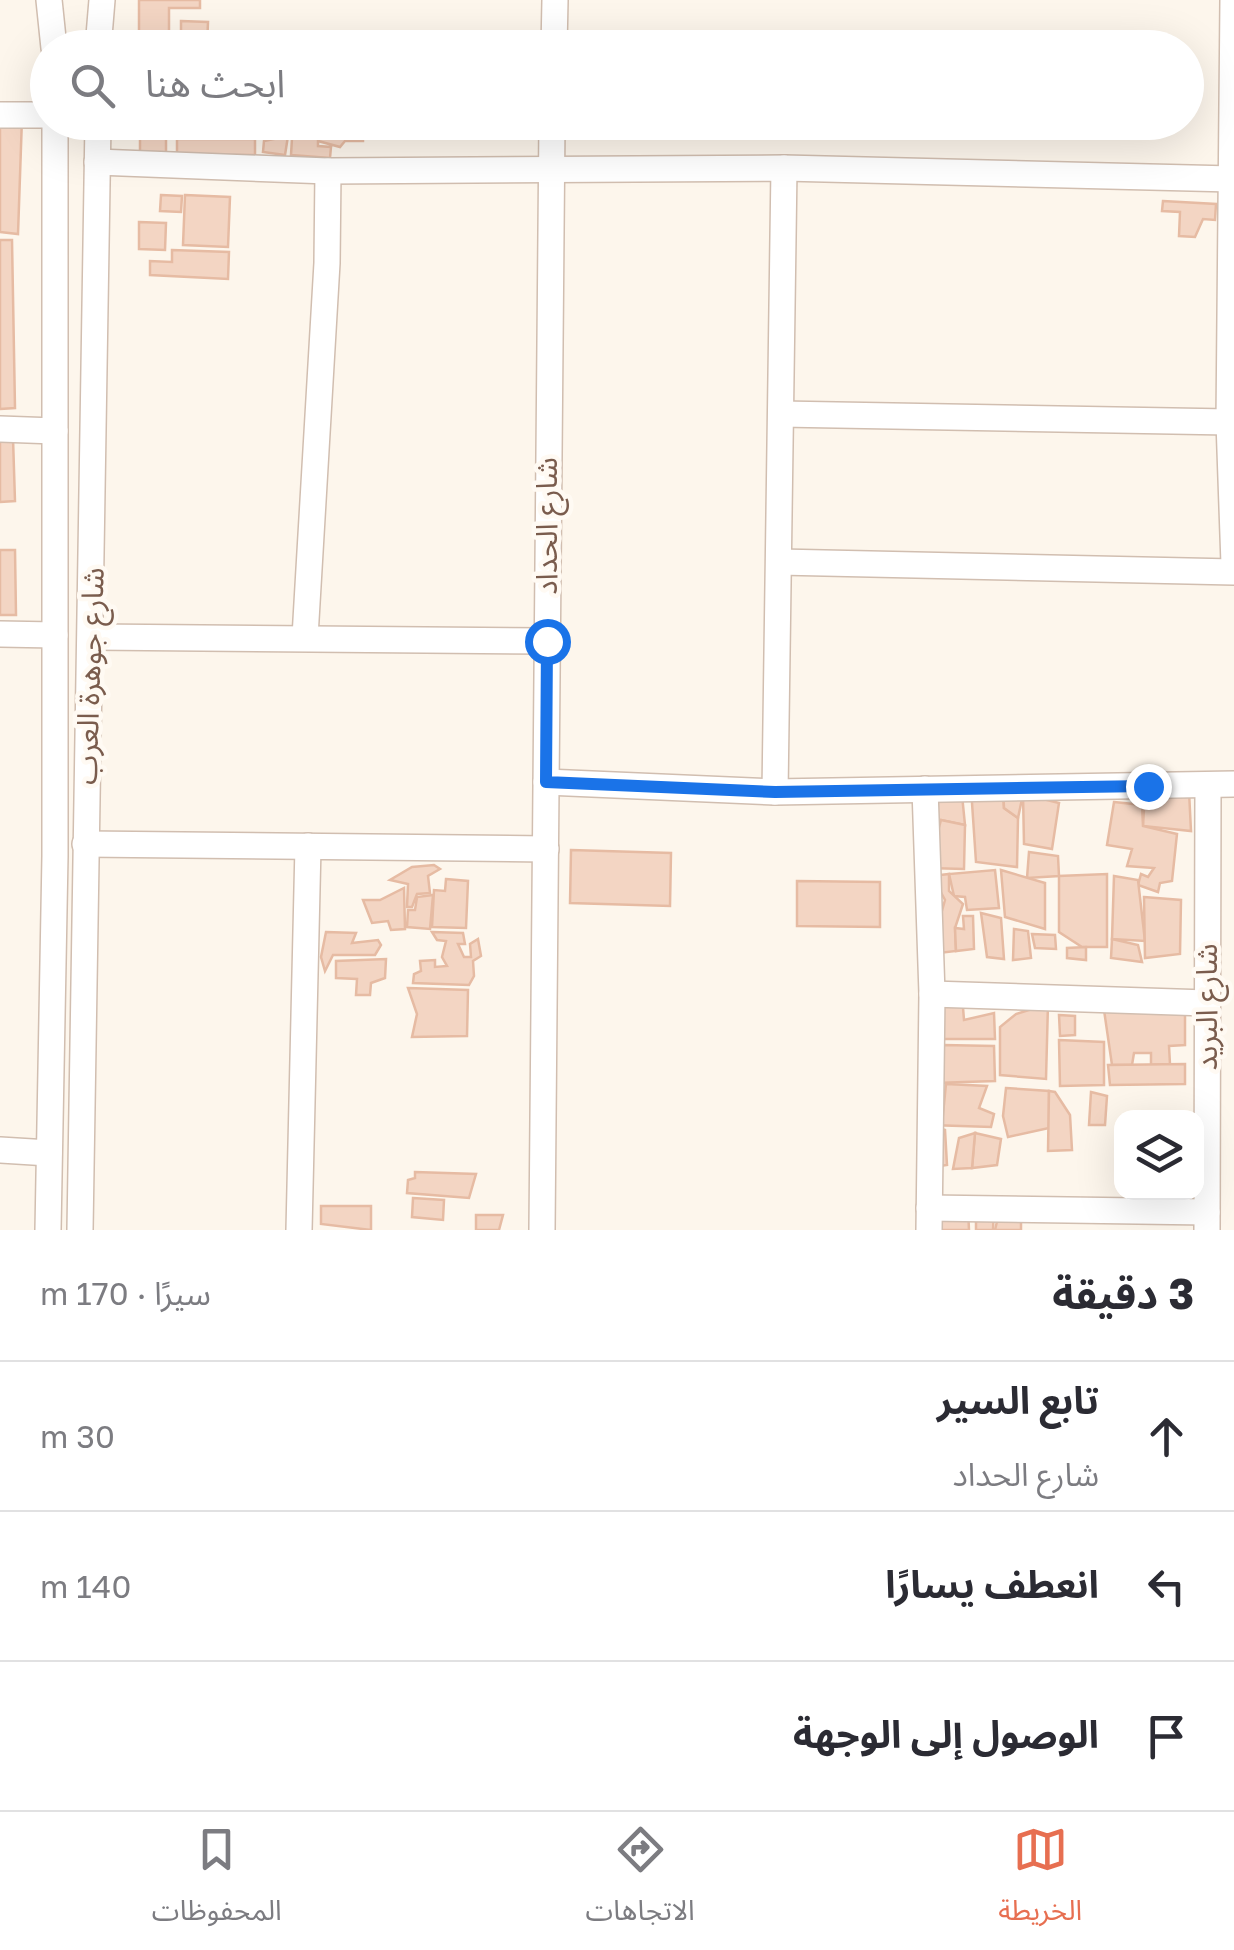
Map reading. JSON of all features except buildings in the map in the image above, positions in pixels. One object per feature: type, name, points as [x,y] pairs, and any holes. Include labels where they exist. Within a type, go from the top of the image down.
[{"type":"street","points":[[49,0],[52,30]]},
{"type":"street","points":[[100,30],[102,0]]},
{"type":"street","points":[[554,30],[555,0]]},
{"type":"street","points":[[1233,0],[1229,422],[1234,564]]},
{"type":"street","points":[[0,115],[30,116]]},
{"type":"street","name":"شارع جوهرة العرب","points":[[48,1230],[55,635],[55,140]]},
{"type":"street","name":"شارع جوهرة العرب","points":[[80,1230],[85,844],[93,637],[98,140]]},
{"type":"street","name":"شارع الحداد","points":[[542,1230],[552,140]]},
{"type":"street","points":[[97,162],[328,172],[551,167],[784,168],[1232,179]]},
{"type":"street","points":[[775,792],[784,168]]},
{"type":"street","points":[[305,637],[328,263],[328,172]]},
{"type":"street","points":[[781,414],[1229,422]]},
{"type":"street","points":[[0,429],[55,431]]},
{"type":"street","points":[[778,562],[1234,572]]},
{"type":"street","points":[[0,634],[55,635]]},
{"type":"street","points":[[93,637],[547,641]]},
{"type":"street","points":[[546,782],[775,792],[1234,784]]},
{"type":"street","name":"شارع البريد","points":[[1207,1221],[1208,785]]},
{"type":"street","points":[[925,790],[932,994],[929,1219],[1207,1221]]},
{"type":"street","points":[[85,844],[546,849]]},
{"type":"street","points":[[299,1230],[308,846]]},
{"type":"street","points":[[932,994],[1208,1003]]},
{"type":"street","points":[[0,1150],[49,1153]]},
{"type":"route","points":[[547,641],[546,782],[775,792],[1148,786]]}]
